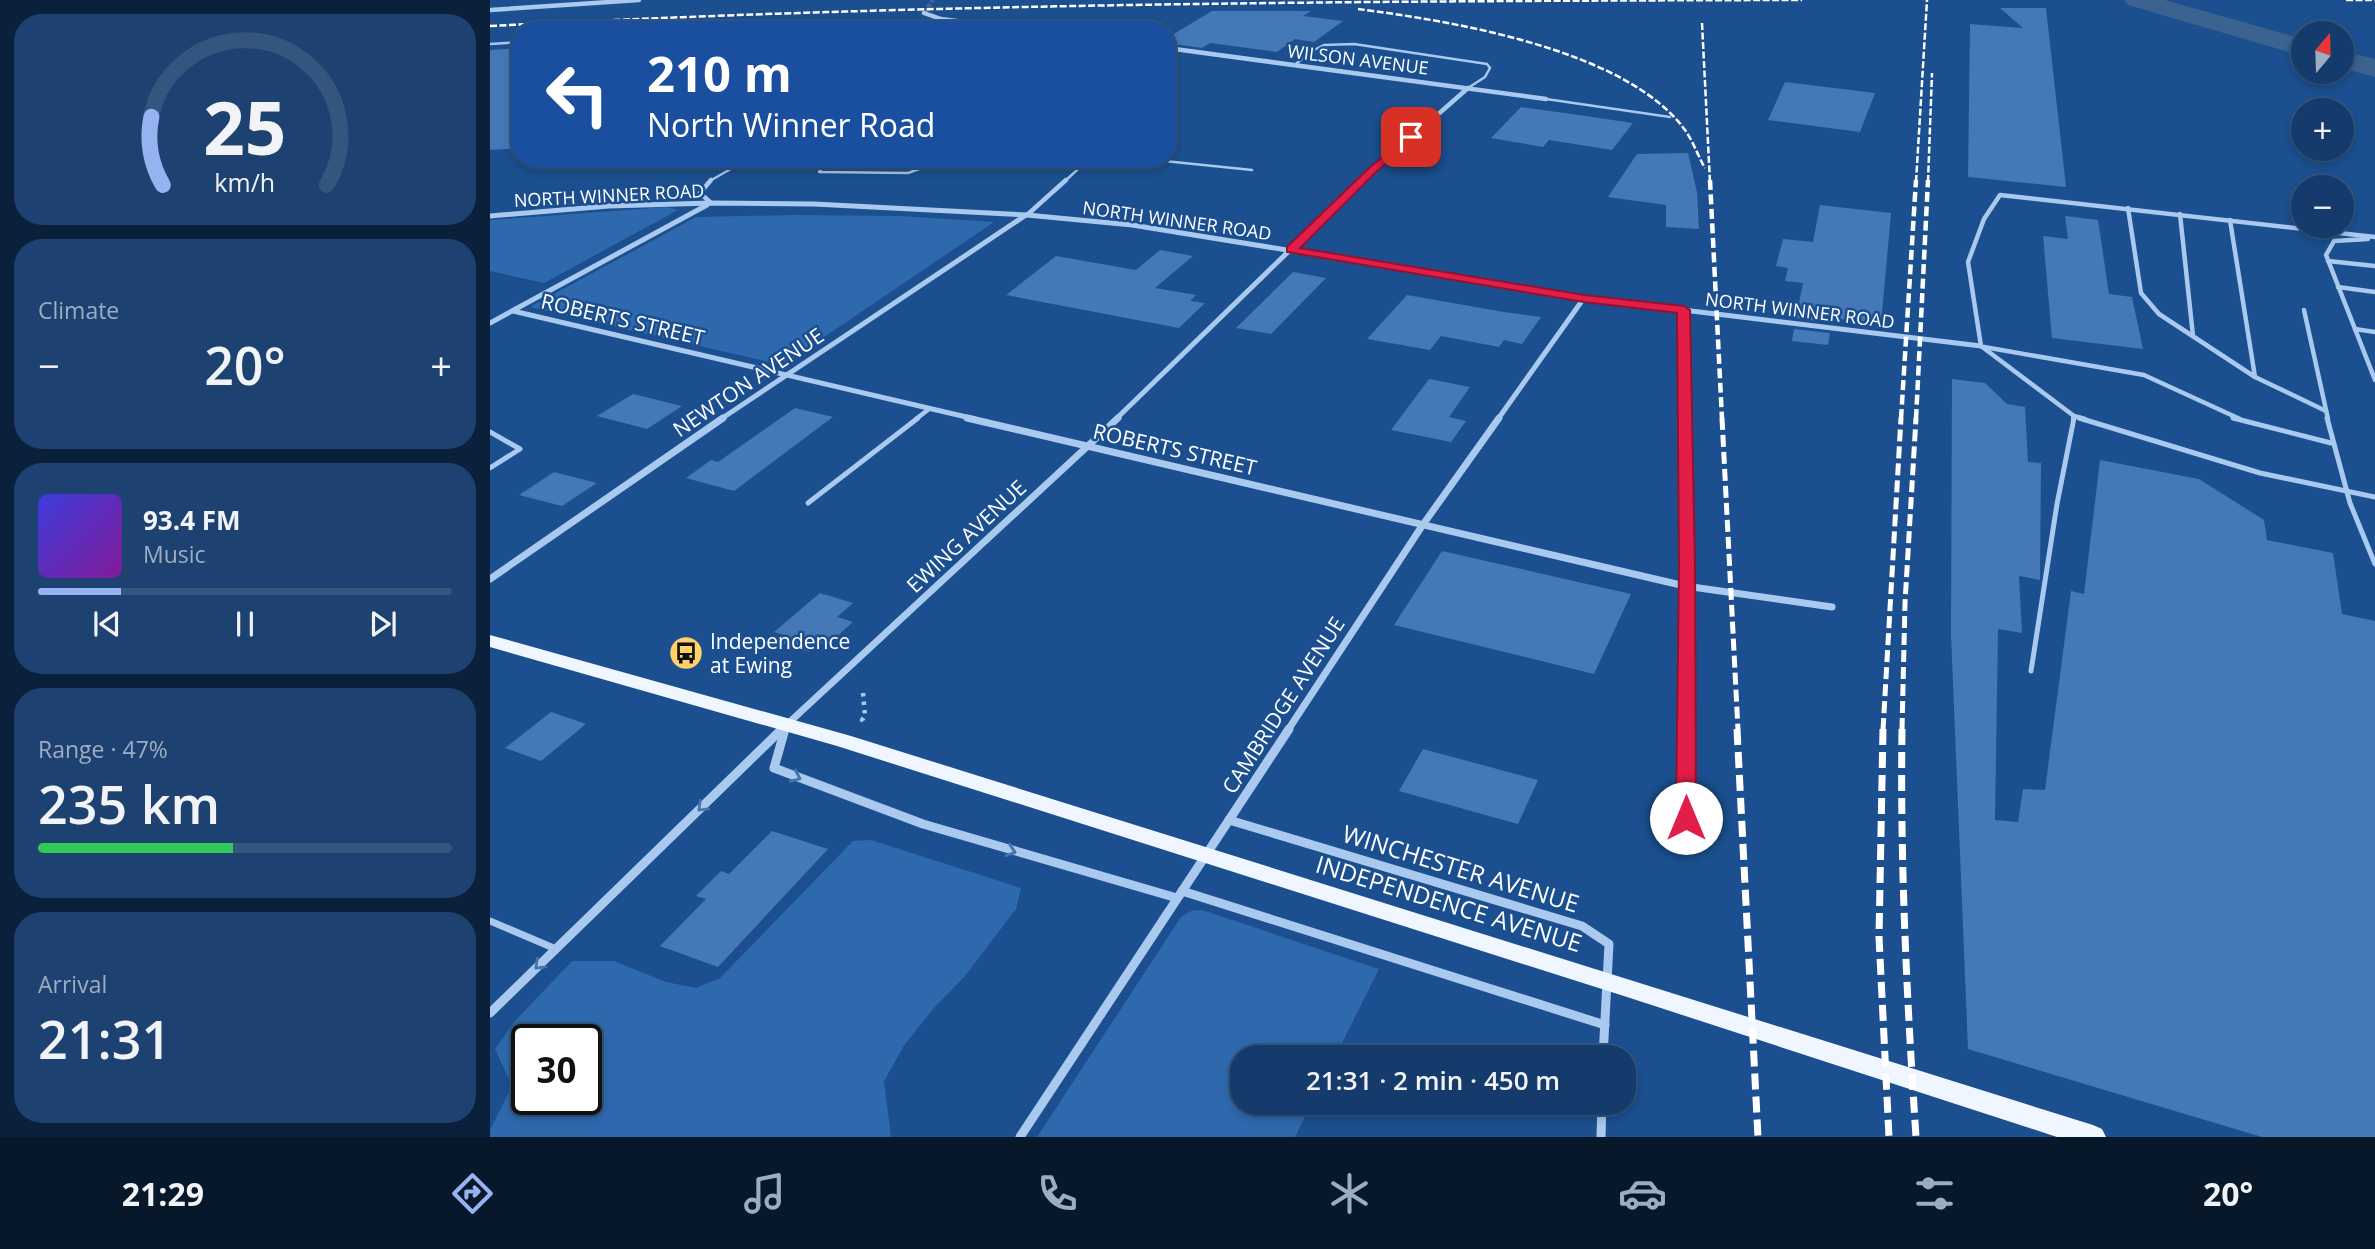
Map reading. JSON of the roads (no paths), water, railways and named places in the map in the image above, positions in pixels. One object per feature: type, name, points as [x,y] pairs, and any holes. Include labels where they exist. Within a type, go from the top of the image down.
[{"type":"main road","name":"INDEPENDENCE AVENUE","points":[[490,641],[844,741],[1627,987],[2093,1137]]},
{"type":"street","points":[[490,10],[639,0]]},
{"type":"street","points":[[924,13],[956,21]]},
{"type":"street","name":"WILSON AVENUE","points":[[1176,49],[1546,99]]},
{"type":"street","name":"EWING AVENUE","points":[[490,1013],[786,725],[1089,446],[1373,170],[1468,88]]},
{"type":"street","points":[[490,323],[711,203]]},
{"type":"street","name":"NORTH WINNER ROAD","points":[[490,216],[610,206],[711,203],[814,204],[1027,215],[1132,225],[1584,298],[1980,346]]},
{"type":"street","name":"NEWTON AVENUE","points":[[490,579],[785,375],[1027,215]]},
{"type":"street","name":"CAMBRIDGE AVENUE","points":[[1020,1137],[1422,526],[1584,298]]},
{"type":"street","points":[[1684,310],[1686,818]]},
{"type":"street","name":"ROBERTS STREET","points":[[513,311],[1685,586],[1832,607]]},
{"type":"street","points":[[786,725],[774,768],[840,797],[1052,864],[1180,895],[1605,1025]]},
{"type":"street","name":"WINCHESTER AVENUE","points":[[1229,820],[1582,926],[1609,944],[1604,1045]]},
{"type":"street","points":[[1601,1137],[1602,1115]]},
{"type":"lane","points":[[490,44],[511,43]]},
{"type":"lane","points":[[1295,65],[1308,53],[1324,45],[1354,44],[1487,64],[1490,68],[1485,77],[1468,88]]},
{"type":"lane","points":[[1546,99],[1670,117]]},
{"type":"lane","points":[[1176,162],[1252,170]]},
{"type":"lane","points":[[711,203],[700,193],[708,182],[732,168]]},
{"type":"lane","points":[[823,168],[819,173],[908,173],[920,168]]},
{"type":"lane","points":[[1027,215],[1079,168]]},
{"type":"lane","points":[[2375,238],[2000,195],[1984,219],[1968,262],[1980,346],[2074,415],[2260,472],[2375,497]]},
{"type":"lane","points":[[2128,208],[2141,293],[2159,314],[2255,377],[2326,411]]},
{"type":"lane","points":[[2180,214],[2193,336]]},
{"type":"lane","points":[[2231,220],[2255,377]]},
{"type":"lane","points":[[2375,238],[2334,241],[2326,255],[2375,380]]},
{"type":"lane","points":[[2328,261],[2375,266]]},
{"type":"lane","points":[[2338,287],[2375,292]]},
{"type":"lane","points":[[2304,310],[2331,443],[2356,528],[2375,564]]},
{"type":"lane","points":[[2355,328],[2375,332]]},
{"type":"lane","points":[[1980,346],[2144,376],[2231,417],[2331,443]]},
{"type":"lane","points":[[808,503],[929,409]]},
{"type":"lane","points":[[2031,671],[2074,415]]},
{"type":"lane","points":[[490,432],[520,450],[490,468]]},
{"type":"lane","points":[[490,921],[556,949]]},
{"type":"waterway","points":[[2137,0],[2291,45]]},
{"type":"waterway","points":[[2354,62],[2375,68]]},
{"type":"tunnel","points":[[924,13],[933,0]]},
{"type":"railway","points":[[592,21],[982,8],[1802,0]]},
{"type":"railway","points":[[1916,182],[1927,0]]},
{"type":"railway","points":[[2346,0],[2375,0]]},
{"type":"railway","points":[[1358,9],[1487,31],[1580,59],[1622,79],[1658,102],[1685,130],[1705,168]]},
{"type":"railway","points":[[1702,23],[1710,182]]},
{"type":"railway","points":[[490,26],[511,25]]},
{"type":"railway","points":[[1928,182],[1932,73]]},
{"type":"railway","points":[[1710,180],[1722,419]]},
{"type":"railway","points":[[1901,419],[1916,180]]},
{"type":"railway","points":[[1916,419],[1928,180]]},
{"type":"railway","points":[[1722,418],[1738,730]]},
{"type":"railway","points":[[1883,730],[1901,418]]},
{"type":"railway","points":[[1902,730],[1905,603],[1916,418]]},
{"type":"railway","points":[[1737,729],[1758,1137]]},
{"type":"railway","points":[[1883,729],[1879,937],[1889,1137]]},
{"type":"railway","points":[[1902,730],[1905,933],[1916,1137]]},
{"type":"place","name":"Independence at Ewing","points":[[686,653]]}]
